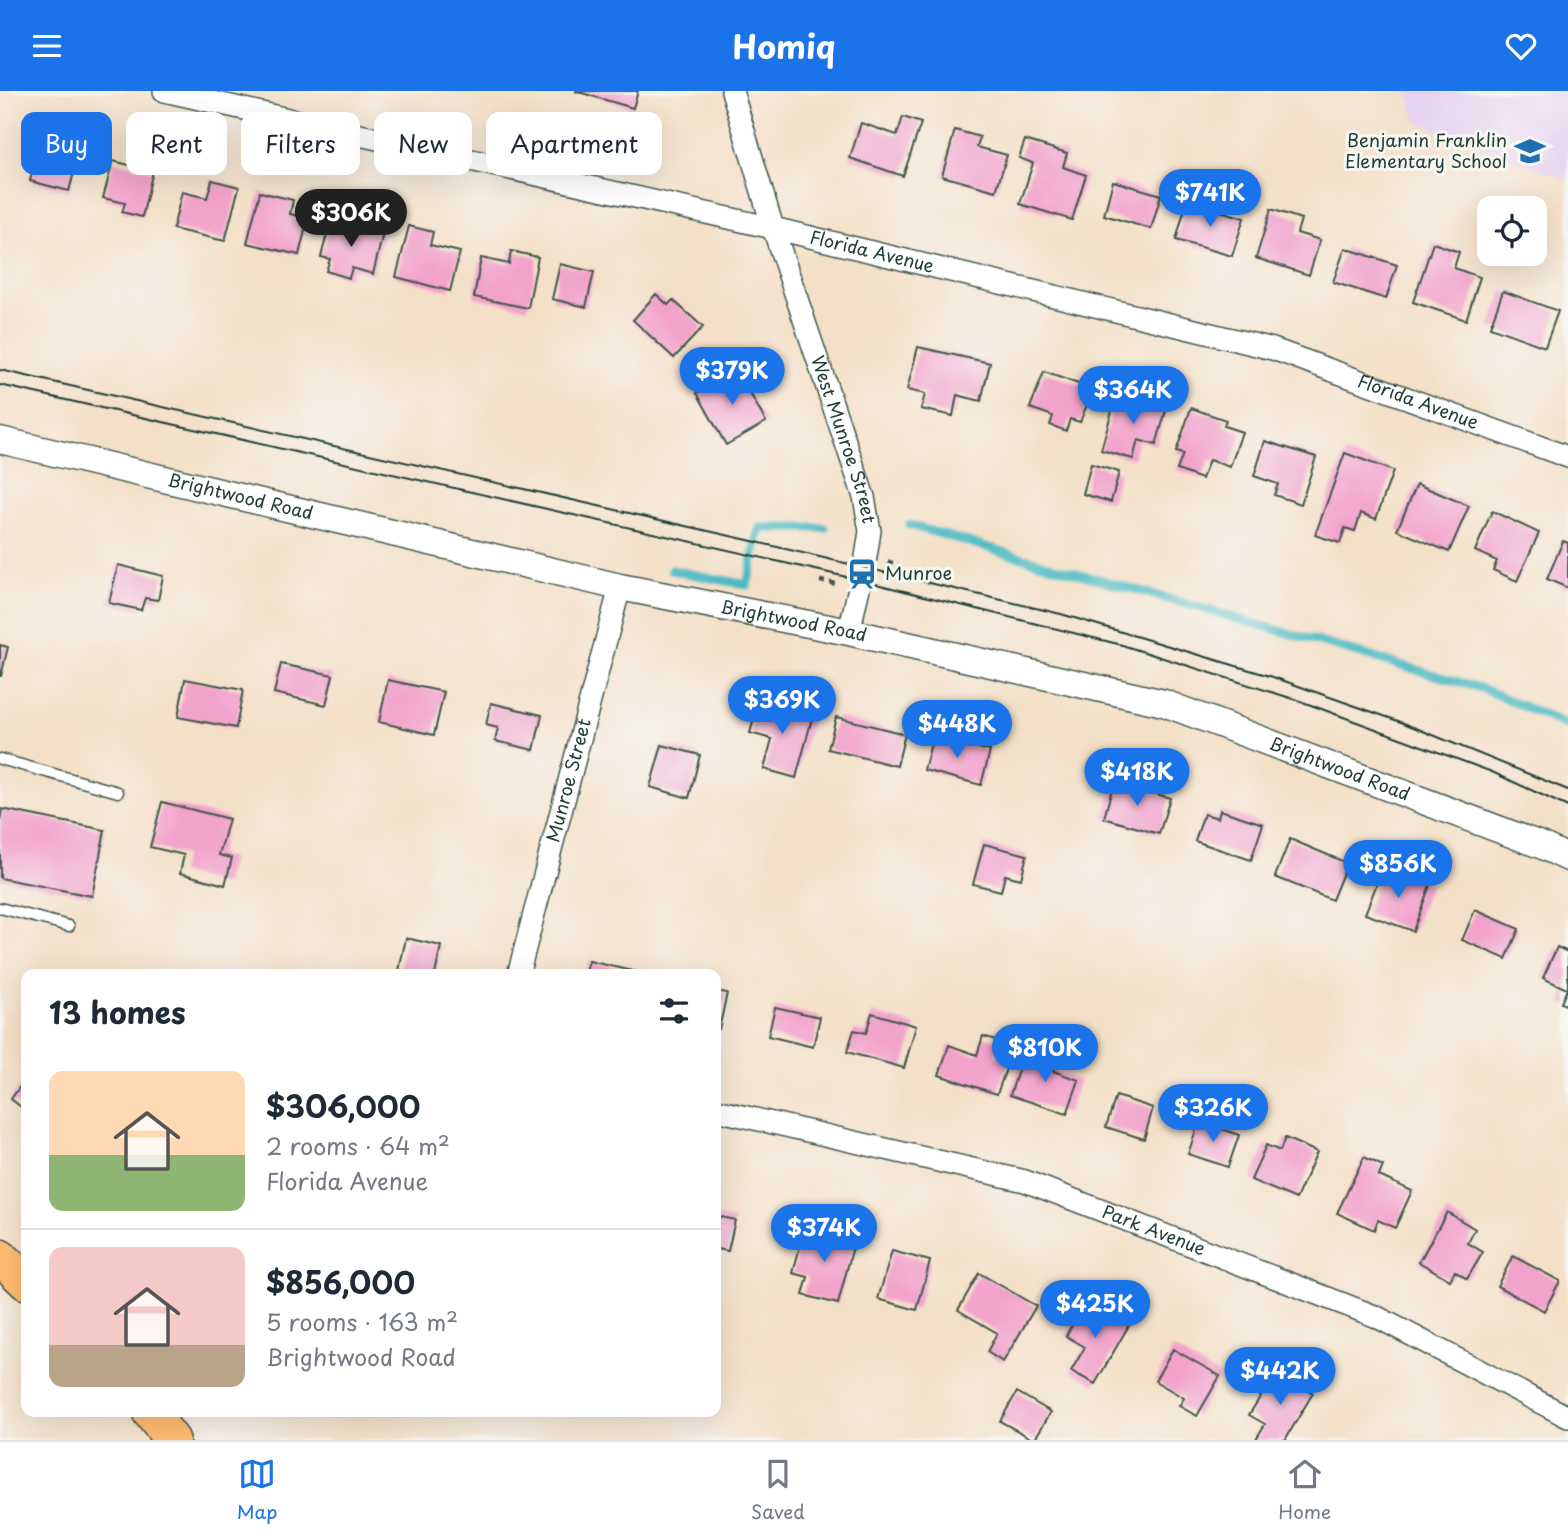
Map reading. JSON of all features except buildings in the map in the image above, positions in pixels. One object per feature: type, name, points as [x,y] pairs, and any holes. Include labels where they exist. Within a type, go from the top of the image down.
[{"type":"main road","points":[[0,1257],[21,1277]]},
{"type":"main road","points":[[153,1417],[172,1440]]},
{"type":"street","name":"Florida Avenue","points":[[164,91],[773,228],[1273,349],[1568,457]]},
{"type":"street","name":"West Munroe Street","points":[[732,91],[773,228],[864,497],[870,531],[849,632]]},
{"type":"street","name":"Brightwood Road","points":[[0,440],[620,587],[849,632],[1164,703],[1530,841],[1568,858]]},
{"type":"street","name":"Munroe Street","points":[[519,969],[620,587]]},
{"type":"street","name":"Park Avenue","points":[[721,1110],[1024,1181],[1377,1317],[1568,1416]]},
{"type":"lane","points":[[0,759],[118,792]]},
{"type":"lane","points":[[0,908],[69,926]]},
{"type":"shaded area","name":"Benjamin Franklin Elementary School","points":[[1407,91],[1568,91],[1568,180],[1417,122]]},
{"type":"waterway","points":[[909,525],[1484,689],[1568,726]]},
{"type":"waterway","points":[[672,570],[747,585],[760,528],[825,528]]},
{"type":"tram line","points":[[0,370],[1061,614],[1270,676],[1401,722],[1568,790]]},
{"type":"tram line","points":[[0,385],[860,580],[1122,645],[1300,701],[1492,772],[1568,807]]},
{"type":"place","name":"Benjamin Franklin Elementary School","points":[[1530,151]]},
{"type":"place","name":"Munroe","points":[[862,574]]}]
